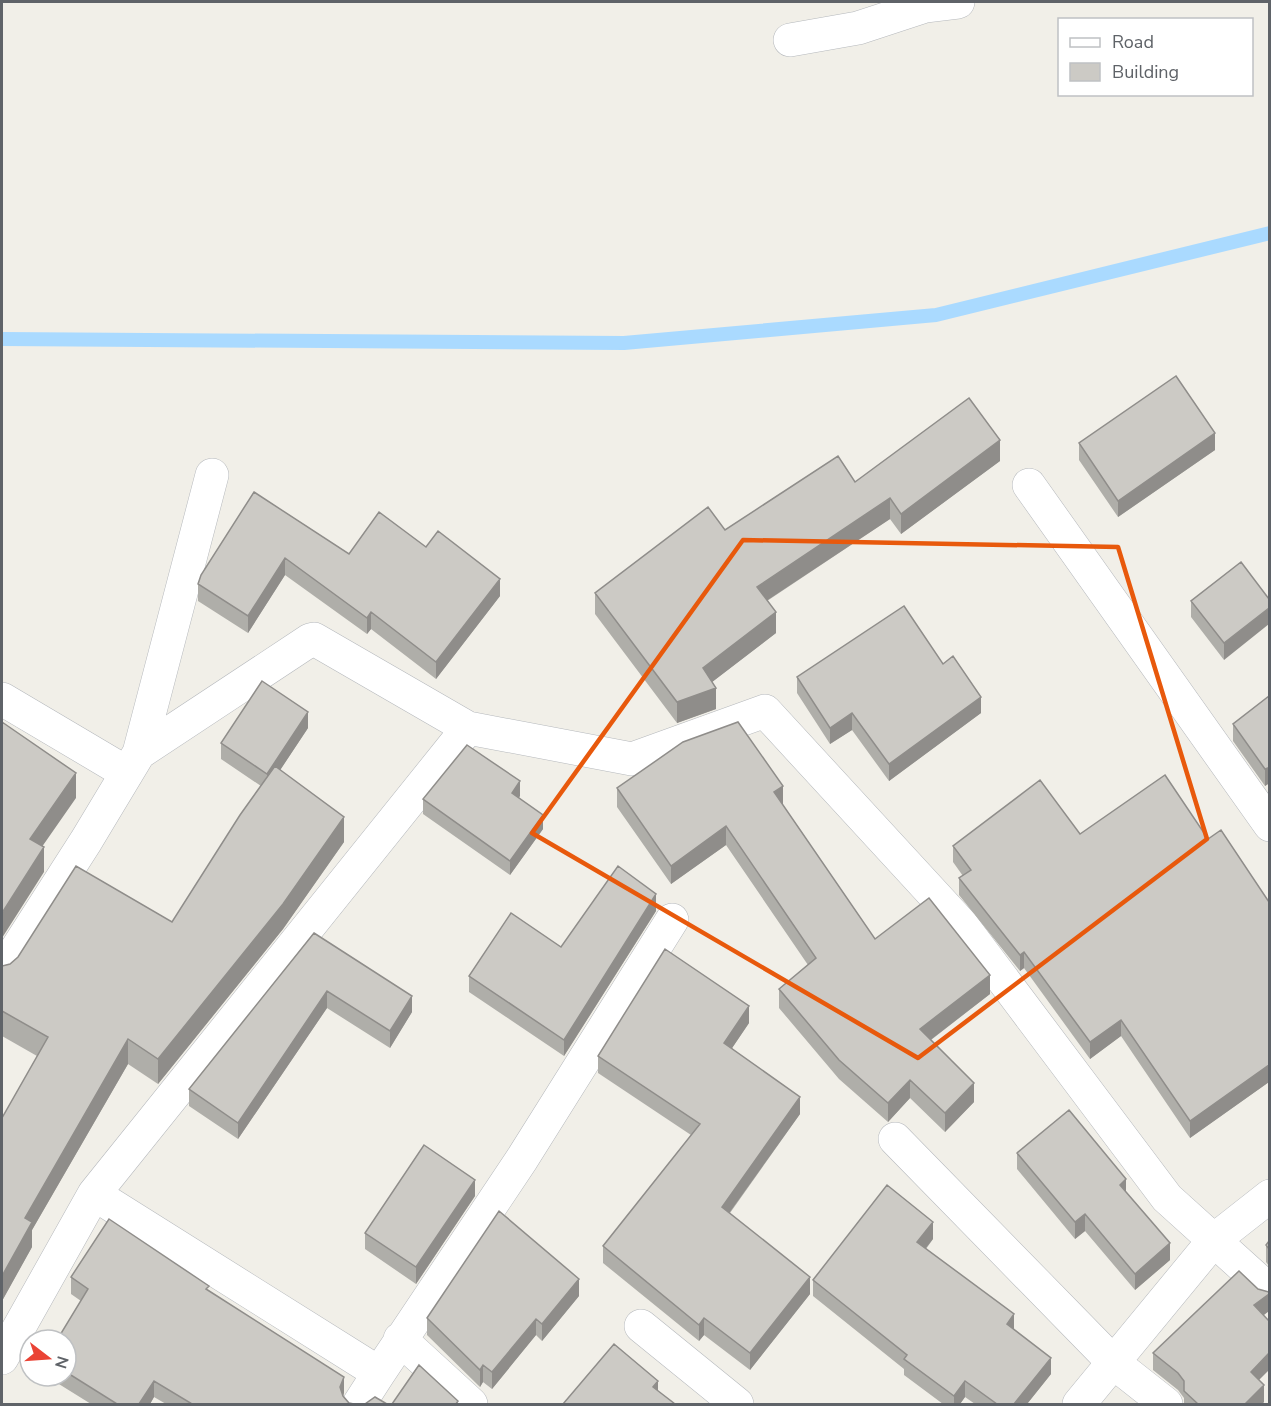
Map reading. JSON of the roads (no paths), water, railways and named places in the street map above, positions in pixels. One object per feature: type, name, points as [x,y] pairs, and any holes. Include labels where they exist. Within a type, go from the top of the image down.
[{"type":"street","points":[[790,40],[858,28],[925,6],[957,2]]},
{"type":"street","points":[[2,972],[133,763],[212,475]]},
{"type":"street","points":[[1029,485],[1269,825]]},
{"type":"street","points":[[133,763],[314,639],[468,728],[632,759],[761,711],[767,712],[962,925],[1167,1198],[1269,1291]]},
{"type":"street","points":[[2,699],[133,763]]},
{"type":"street","points":[[2,1358],[94,1194],[468,728]]},
{"type":"street","points":[[359,1404],[400,1339],[522,1159],[672,920]]},
{"type":"street","points":[[895,1138],[1114,1363],[1166,1404]]},
{"type":"street","points":[[94,1194],[378,1373]]},
{"type":"street","points":[[1079,1404],[1214,1240],[1269,1196]]},
{"type":"street","points":[[641,1326],[737,1404]]},
{"type":"street","points":[[400,1339],[471,1404]]},
{"type":"waterway","points":[[2,339],[624,343],[936,315],[1270,233]]}]
